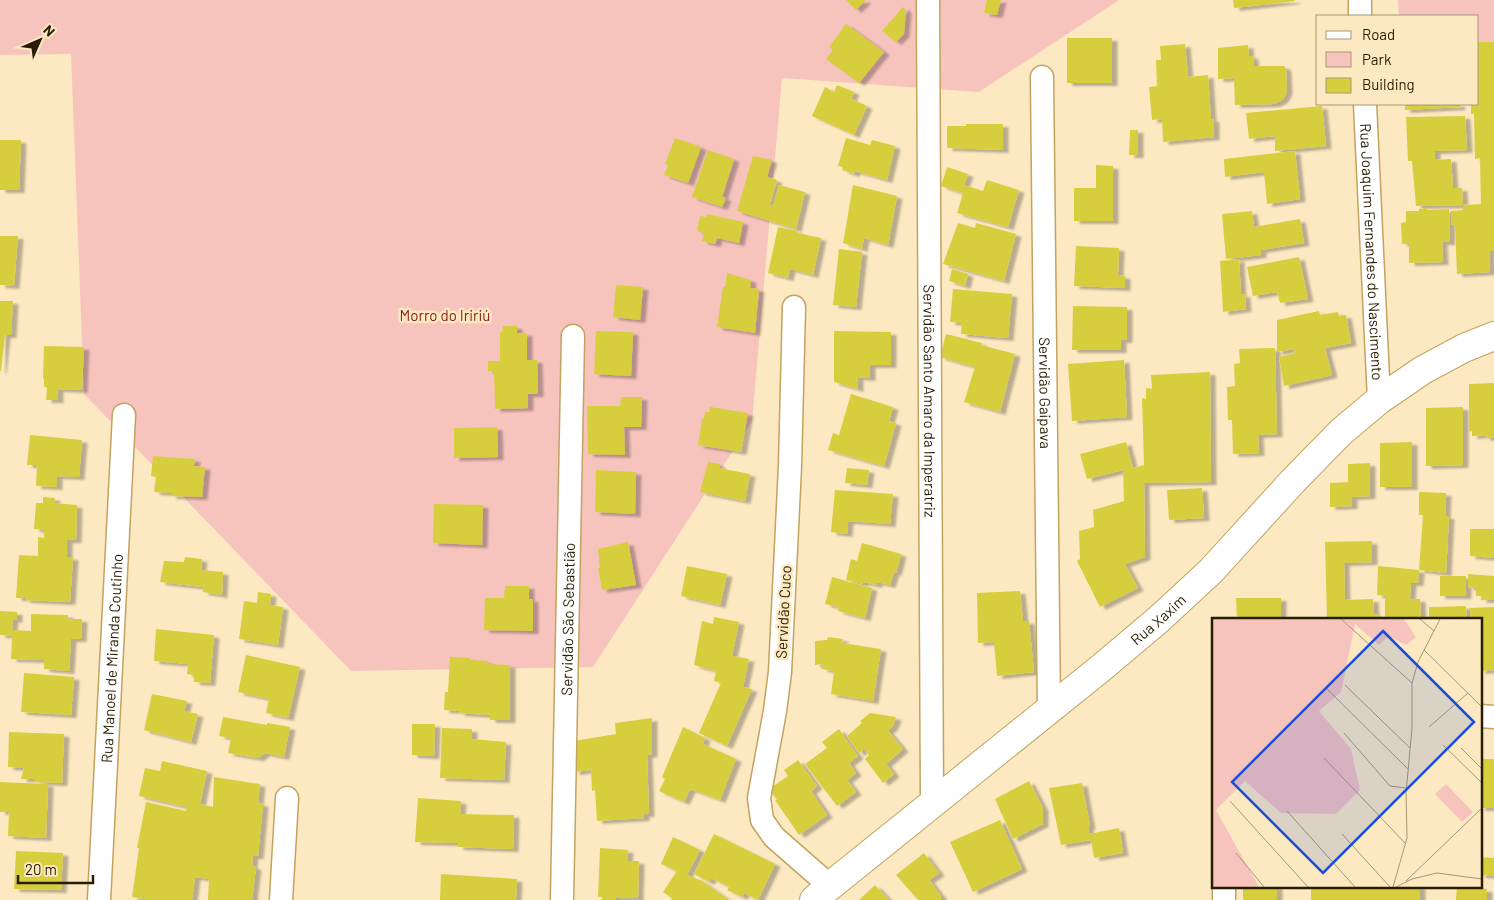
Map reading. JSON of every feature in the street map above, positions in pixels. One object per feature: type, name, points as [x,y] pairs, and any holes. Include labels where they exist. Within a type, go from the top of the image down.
[{"type":"street","name":"Servidão Santo Amaro da Imperatriz","points":[[928,0],[932,802]]},
{"type":"street","points":[[1360,0],[1360,15]]},
{"type":"street","name":"Servidão Gaipava","points":[[1042,77],[1049,710]]},
{"type":"street","name":"Rua Joaquim Fernandes do Nascimento","points":[[1365,105],[1379,400]]},
{"type":"street","name":"Servidão Cuco","points":[[794,307],[790,476],[780,672],[776,711],[759,798],[762,820],[774,837],[822,893]]},
{"type":"street","name":"Servidão São Sebastião","points":[[562,900],[573,336]]},
{"type":"street","name":"Rua Xaxim","points":[[822,893],[1122,650],[1211,571],[1293,481],[1342,432],[1379,400],[1423,370],[1464,348],[1494,336]]},
{"type":"street","name":"Rua Manoel de Miranda Coutinho","points":[[99,900],[124,415]]},
{"type":"street","points":[[281,900],[287,798]]},
{"type":"green space","name":"Morro do Iririú","points":[[0,0],[1119,0],[979,92],[782,78],[752,421],[593,667],[351,671],[84,394],[71,54],[0,55]]},
{"type":"green space","points":[[1398,0],[1494,0],[1494,45],[1479,46],[1479,15],[1399,15]]},
{"type":"building","points":[[846,0],[866,0],[856,10]]},
{"type":"building","points":[[987,0],[1001,0],[997,15],[984,13]]},
{"type":"building","points":[[1233,0],[1295,0],[1295,1],[1234,8]]},
{"type":"building","points":[[903,7],[906,10],[904,34],[896,42],[882,31]]},
{"type":"building","points":[[846,24],[884,52],[859,83],[826,59],[833,50],[829,47]]},
{"type":"building","points":[[1067,38],[1112,38],[1112,83],[1067,83]]},
{"type":"building","points":[[1479,42],[1494,42],[1494,251],[1489,251],[1490,272],[1457,274],[1455,225],[1451,225],[1451,211],[1463,210],[1463,205],[1481,204],[1480,158],[1475,159],[1474,114],[1471,114],[1471,105],[1479,105]]},
{"type":"building","points":[[1185,44],[1188,77],[1208,75],[1211,119],[1214,119],[1214,137],[1163,142],[1162,119],[1152,120],[1149,87],[1157,86],[1156,60],[1161,60],[1160,46]]},
{"type":"building","points":[[1248,45],[1249,56],[1253,56],[1254,66],[1284,66],[1286,69],[1287,91],[1281,101],[1274,104],[1235,105],[1234,78],[1218,79],[1218,48]]},
{"type":"building","points":[[837,85],[854,92],[851,99],[867,106],[854,135],[812,116],[825,87],[834,92]]},
{"type":"building","points":[[1405,105],[1460,105],[1460,107],[1405,110]]},
{"type":"building","points":[[1322,106],[1326,146],[1275,151],[1275,136],[1249,139],[1246,113]]},
{"type":"building","points":[[1465,116],[1467,150],[1435,151],[1435,160],[1451,159],[1453,188],[1462,188],[1463,205],[1416,206],[1412,161],[1408,161],[1406,117]]},
{"type":"building","points":[[966,124],[1003,124],[1003,150],[947,148],[947,126],[966,126]]},
{"type":"building","points":[[1130,130],[1138,130],[1138,155],[1129,155]]},
{"type":"building","points":[[675,138],[701,147],[688,183],[664,175],[668,165],[665,164]]},
{"type":"building","points":[[846,138],[870,145],[872,140],[895,146],[887,180],[855,171],[854,174],[842,170],[843,167],[838,166]]},
{"type":"building","points":[[0,140],[21,140],[19,190],[0,190]]},
{"type":"building","points":[[708,150],[734,159],[722,197],[726,198],[722,207],[692,197]]},
{"type":"building","points":[[1295,151],[1300,199],[1267,204],[1264,172],[1225,177],[1224,159]]},
{"type":"building","points":[[753,156],[772,160],[767,177],[777,180],[770,205],[773,206],[779,185],[805,192],[796,229],[737,211]]},
{"type":"building","points":[[1096,165],[1113,166],[1113,221],[1074,221],[1074,188],[1096,188]]},
{"type":"building","points":[[947,167],[968,174],[964,185],[983,191],[987,180],[1019,190],[1008,227],[957,213],[963,193],[941,186]]},
{"type":"building","points":[[853,185],[897,196],[888,245],[864,238],[862,249],[843,243]]},
{"type":"building","points":[[1427,208],[1427,210],[1449,209],[1450,242],[1442,242],[1443,262],[1409,263],[1409,244],[1402,244],[1401,223],[1406,222],[1406,211],[1419,211],[1419,209]]},
{"type":"building","points":[[1252,211],[1254,227],[1300,219],[1304,243],[1261,250],[1261,255],[1226,259],[1222,214]]},
{"type":"building","points":[[707,214],[743,222],[739,243],[717,238],[715,244],[702,241],[704,233],[697,231],[700,216],[706,217]]},
{"type":"building","points":[[958,223],[975,228],[976,223],[1016,234],[1004,281],[943,264]]},
{"type":"building","points":[[778,227],[821,238],[813,275],[790,269],[788,278],[768,273]]},
{"type":"building","points":[[0,236],[18,236],[14,286],[0,285]]},
{"type":"building","points":[[1076,246],[1119,248],[1118,275],[1125,276],[1125,288],[1074,286]]},
{"type":"building","points":[[839,249],[862,252],[856,307],[833,305]]},
{"type":"building","points":[[1299,257],[1308,299],[1280,303],[1277,292],[1253,296],[1247,267]]},
{"type":"building","points":[[1239,259],[1241,295],[1245,294],[1246,309],[1223,312],[1220,261]]},
{"type":"building","points":[[952,269],[968,274],[965,286],[949,281]]},
{"type":"building","points":[[727,273],[751,280],[750,288],[759,289],[755,333],[717,327]]},
{"type":"building","points":[[616,285],[643,287],[640,320],[613,317]]},
{"type":"building","points":[[953,289],[1012,294],[1008,338],[961,334],[962,323],[950,322]]},
{"type":"building","points":[[0,301],[13,301],[11,335],[5,335],[1,371],[0,371]]},
{"type":"building","points":[[1073,306],[1127,307],[1127,340],[1121,340],[1121,350],[1072,350]]},
{"type":"building","points":[[1319,311],[1320,315],[1338,312],[1339,316],[1346,315],[1351,343],[1325,348],[1332,375],[1284,386],[1279,357],[1295,353],[1294,349],[1277,352],[1277,320]]},
{"type":"building","points":[[503,326],[517,326],[517,333],[527,333],[527,360],[537,360],[538,394],[528,394],[528,408],[495,409],[494,371],[488,371],[488,361],[500,361],[500,332],[502,332]]},
{"type":"building","points":[[596,331],[633,332],[631,376],[594,374]]},
{"type":"building","points":[[834,331],[891,332],[891,365],[870,365],[870,378],[858,377],[858,389],[834,382]]},
{"type":"building","points":[[946,334],[1015,354],[1000,412],[964,402],[975,367],[940,357]]},
{"type":"building","points":[[44,346],[84,347],[82,390],[58,389],[58,400],[46,400],[47,387],[44,387],[43,378]]},
{"type":"building","points":[[1275,348],[1277,434],[1258,435],[1259,453],[1233,454],[1232,420],[1228,420],[1227,387],[1235,386],[1234,364],[1240,363],[1239,349]]},
{"type":"building","points":[[1124,360],[1127,417],[1072,421],[1068,364]]},
{"type":"building","points":[[1210,372],[1211,482],[1144,483],[1145,557],[1125,564],[1138,588],[1100,607],[1077,561],[1080,559],[1079,531],[1094,527],[1093,510],[1124,501],[1123,470],[1087,479],[1080,454],[1126,442],[1133,468],[1144,465],[1142,398],[1146,399],[1146,388],[1152,389],[1151,375]]},
{"type":"building","points":[[1494,383],[1494,437],[1485,438],[1485,435],[1472,436],[1472,431],[1469,432],[1469,384]]},
{"type":"building","points":[[851,394],[893,407],[889,421],[896,423],[884,466],[828,450],[833,433],[839,435]]},
{"type":"building","points":[[621,397],[642,397],[641,427],[624,427],[625,455],[588,454],[587,406],[620,406]]},
{"type":"building","points":[[710,407],[748,413],[741,452],[698,445],[702,419],[704,419],[705,412],[709,412]]},
{"type":"building","points":[[1463,407],[1463,465],[1426,466],[1426,408]]},
{"type":"building","points":[[497,427],[498,457],[454,458],[454,428]]},
{"type":"building","points":[[30,435],[82,440],[79,477],[57,476],[57,487],[36,486],[37,465],[27,465]]},
{"type":"building","points":[[1412,442],[1412,487],[1380,487],[1380,443]]},
{"type":"building","points":[[153,456],[195,459],[194,466],[205,467],[202,497],[171,496],[171,493],[154,492],[156,477],[151,476]]},
{"type":"building","points":[[708,462],[720,464],[719,468],[750,474],[745,501],[700,492]]},
{"type":"building","points":[[1370,463],[1370,496],[1352,497],[1352,506],[1330,507],[1330,483],[1348,482],[1348,464]]},
{"type":"building","points":[[847,468],[869,470],[867,485],[845,483]]},
{"type":"building","points":[[596,470],[636,472],[635,514],[595,512]]},
{"type":"building","points":[[1202,488],[1204,518],[1169,520],[1167,490]]},
{"type":"building","points":[[835,490],[893,494],[890,524],[848,521],[847,534],[831,532]]},
{"type":"building","points":[[1419,492],[1446,493],[1445,516],[1449,516],[1446,573],[1419,570],[1423,515],[1419,515]]},
{"type":"building","points":[[43,497],[55,498],[54,503],[77,505],[76,540],[67,540],[67,557],[73,557],[70,602],[16,598],[19,555],[38,556],[38,537],[44,538],[44,530],[34,529],[36,503],[43,503]]},
{"type":"building","points":[[434,504],[483,505],[482,545],[433,543]]},
{"type":"building","points":[[1470,529],[1494,529],[1494,558],[1470,556]]},
{"type":"building","points":[[1372,541],[1372,562],[1344,563],[1345,600],[1373,599],[1374,614],[1381,616],[1381,618],[1327,618],[1325,542]]},
{"type":"building","points":[[628,542],[636,585],[602,590],[598,568],[600,568],[598,549]]},
{"type":"building","points":[[862,543],[901,554],[896,573],[894,572],[890,585],[877,582],[877,585],[863,582],[863,584],[846,580],[851,559],[857,561]]},
{"type":"building","points":[[185,557],[202,559],[201,570],[223,572],[222,595],[203,592],[203,587],[160,582],[164,561],[184,562]]},
{"type":"building","points":[[687,566],[727,574],[720,605],[681,596]]},
{"type":"building","points":[[1378,566],[1419,570],[1418,583],[1411,583],[1410,599],[1420,599],[1421,618],[1385,618],[1385,596],[1377,595]]},
{"type":"building","points":[[1468,574],[1494,576],[1494,600],[1481,600],[1482,596],[1476,596],[1476,588],[1468,587]]},
{"type":"building","points":[[1440,576],[1466,576],[1466,596],[1440,596]]},
{"type":"building","points":[[832,577],[872,588],[865,618],[838,611],[839,607],[825,604]]},
{"type":"building","points":[[505,586],[529,586],[529,599],[533,599],[533,631],[484,630],[485,598],[504,598]]},
{"type":"building","points":[[1020,591],[1023,621],[1029,621],[1034,672],[997,676],[994,642],[978,643],[977,593]]},
{"type":"building","points":[[258,592],[271,594],[270,605],[283,607],[278,645],[239,639],[244,601],[257,603]]},
{"type":"building","points":[[1236,598],[1281,598],[1281,618],[1237,618]]},
{"type":"building","points":[[1466,606],[1467,618],[1429,618],[1429,607]]},
{"type":"building","points":[[1494,607],[1494,670],[1482,671],[1482,618],[1471,618],[1470,608]]},
{"type":"building","points":[[0,611],[17,612],[17,620],[13,619],[12,630],[31,631],[31,614],[68,615],[68,619],[82,619],[81,639],[71,639],[69,671],[44,669],[44,660],[11,659],[12,636],[0,635]]},
{"type":"building","points":[[714,617],[739,622],[732,656],[749,659],[743,687],[752,689],[727,746],[699,733],[721,683],[714,681],[716,671],[694,665],[702,621],[713,624]]},
{"type":"building","points":[[156,629],[214,635],[210,683],[194,682],[194,675],[187,674],[188,664],[154,661]]},
{"type":"building","points":[[828,637],[843,639],[842,643],[881,649],[873,701],[831,694],[834,671],[822,669],[823,664],[815,665],[815,641],[827,640]]},
{"type":"building","points":[[246,655],[300,667],[288,718],[266,713],[269,699],[238,692]]},
{"type":"building","points":[[450,657],[488,661],[487,664],[510,665],[510,720],[490,720],[490,715],[444,710],[445,692],[448,692]]},
{"type":"building","points":[[24,673],[74,677],[71,715],[21,712]]},
{"type":"building","points":[[152,694],[187,701],[184,711],[198,714],[191,742],[144,730]]},
{"type":"building","points":[[870,713],[896,717],[893,726],[888,731],[903,749],[886,764],[894,774],[883,783],[865,759],[869,755],[864,749],[859,753],[847,736]]},
{"type":"building","points":[[223,717],[290,727],[284,757],[265,753],[258,758],[228,753],[231,738],[219,736]]},
{"type":"building","points":[[652,718],[652,754],[647,755],[649,814],[644,814],[644,818],[597,821],[595,790],[592,791],[591,770],[574,772],[574,741],[616,734],[615,723]]},
{"type":"building","points":[[412,724],[435,724],[434,756],[412,755]]},
{"type":"building","points":[[683,727],[705,738],[703,744],[736,759],[720,800],[690,789],[684,802],[659,791],[665,779],[662,777]]},
{"type":"building","points":[[442,728],[472,729],[472,739],[506,742],[504,780],[440,778]]},
{"type":"building","points":[[839,729],[858,756],[849,763],[856,773],[847,780],[856,792],[837,806],[805,764],[827,748],[822,742]]},
{"type":"building","points":[[9,732],[64,734],[62,783],[34,782],[34,779],[21,779],[24,768],[8,767]]},
{"type":"building","points":[[1482,759],[1494,759],[1494,808],[1482,808]]},
{"type":"building","points":[[798,760],[817,786],[811,791],[827,815],[799,835],[769,789],[788,776],[784,770]]},
{"type":"building","points":[[162,761],[207,771],[200,804],[213,807],[214,777],[260,784],[258,803],[263,804],[258,856],[253,856],[252,866],[256,867],[252,900],[208,900],[209,879],[195,877],[192,900],[150,900],[132,897],[139,848],[137,848],[146,802],[186,811],[187,807],[139,796],[145,768],[160,771]]},
{"type":"building","points":[[1029,781],[1043,808],[1043,824],[1013,839],[995,799]]},
{"type":"building","points":[[0,782],[48,784],[46,838],[8,836],[9,812],[0,812]]},
{"type":"building","points":[[1082,783],[1090,826],[1088,827],[1089,834],[1119,828],[1123,853],[1094,858],[1091,840],[1061,845],[1049,788]]},
{"type":"building","points":[[418,798],[461,801],[460,814],[514,815],[513,849],[458,847],[458,843],[415,842]]},
{"type":"building","points":[[1000,820],[1022,869],[973,892],[950,842]]},
{"type":"building","points":[[714,834],[775,864],[758,900],[744,893],[742,897],[727,890],[729,887],[711,878],[709,882],[694,874]]},
{"type":"building","points":[[673,837],[700,850],[687,875],[702,881],[729,900],[671,900],[672,898],[663,892],[677,871],[661,864]]},
{"type":"building","points":[[600,848],[628,850],[627,861],[639,861],[638,898],[616,897],[616,900],[602,900],[602,897],[598,897]]},
{"type":"building","points":[[16,851],[63,853],[61,890],[14,889]]},
{"type":"building","points":[[924,853],[939,873],[929,880],[941,896],[941,900],[918,900],[896,875]]},
{"type":"building","points":[[1482,857],[1494,858],[1494,876],[1482,875]]},
{"type":"building","points":[[441,874],[517,879],[516,900],[440,900]]},
{"type":"building","points":[[875,885],[889,900],[859,900]]},
{"type":"building","points":[[1243,888],[1277,888],[1277,900],[1243,900]]},
{"type":"building","points":[[1311,888],[1420,888],[1420,900],[1311,900]]},
{"type":"building","points":[[1457,888],[1487,889],[1487,900],[1456,900]]}]
